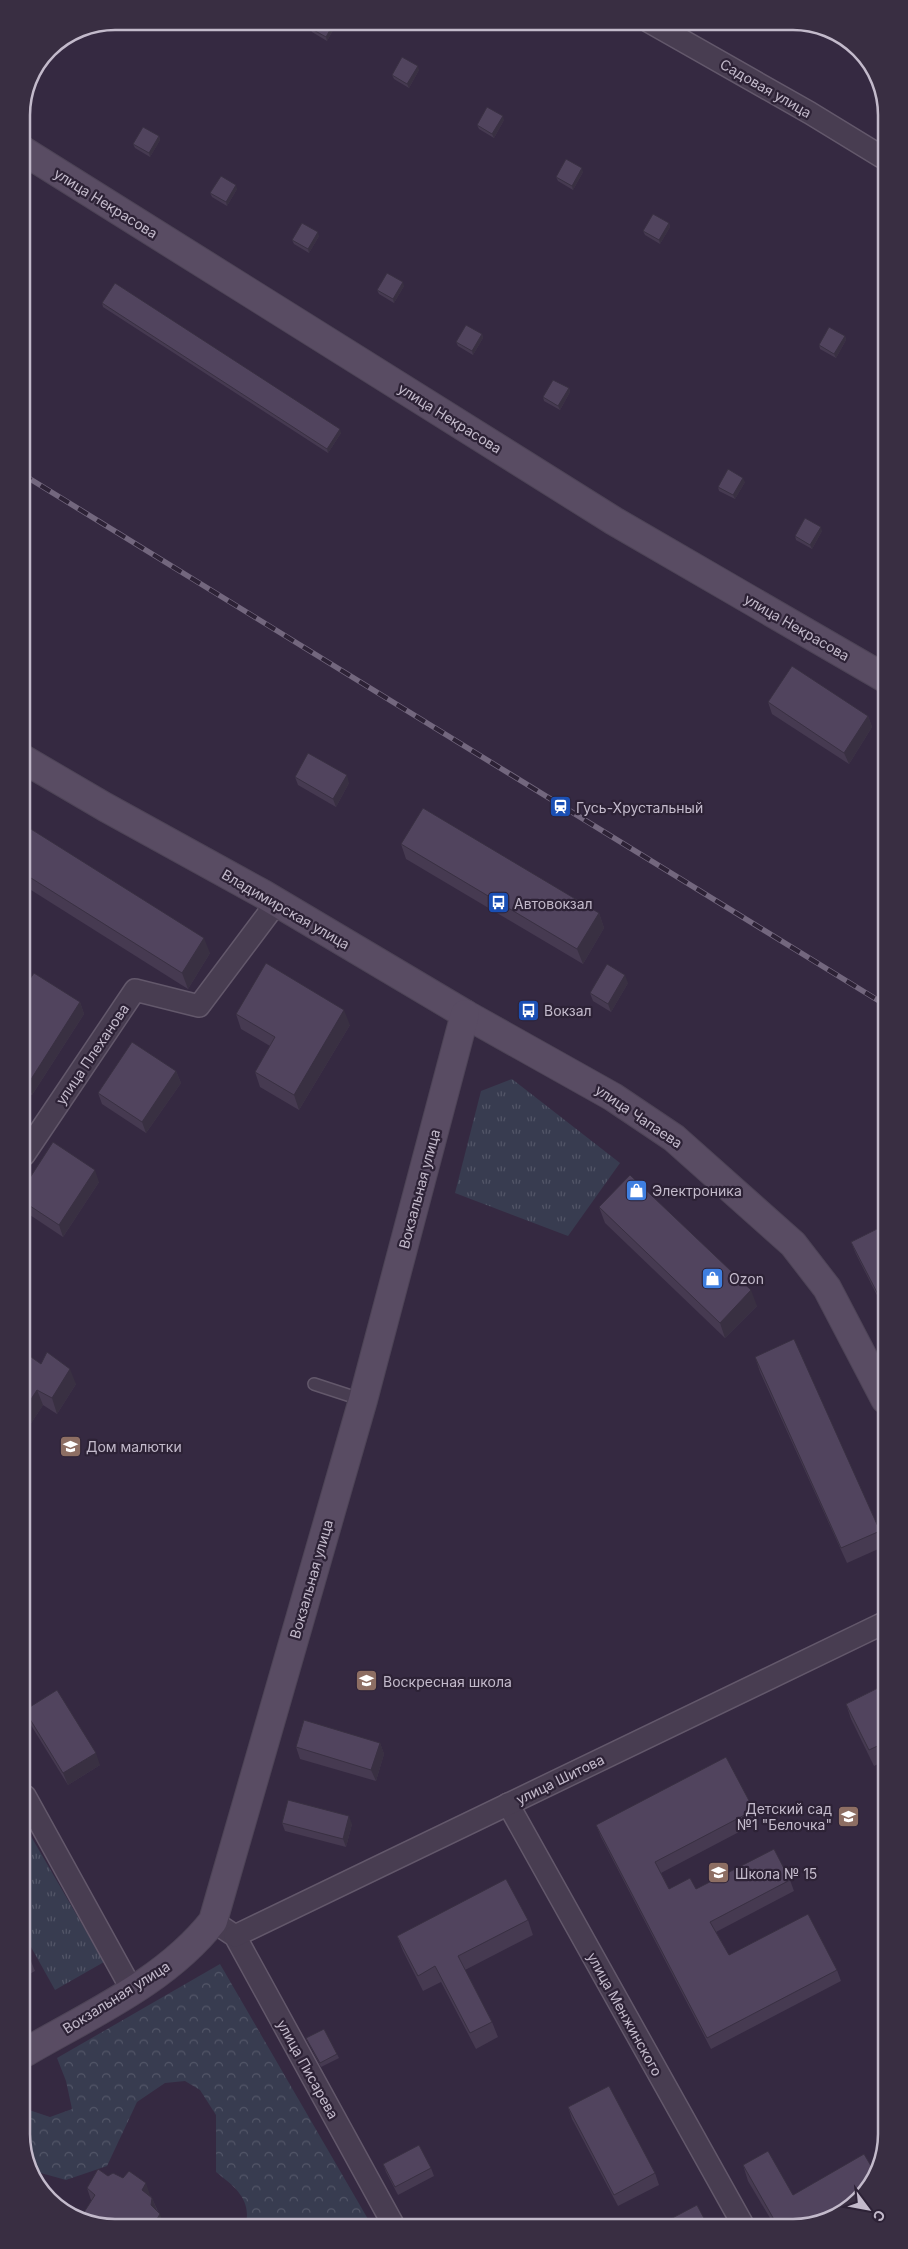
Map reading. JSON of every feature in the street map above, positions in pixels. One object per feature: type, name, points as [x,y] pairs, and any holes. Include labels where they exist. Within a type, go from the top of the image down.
[{"type":"main road","name":"улица Некрасова","points":[[30,155],[614,521],[878,674]]},
{"type":"main road","name":"Владимирская улица","points":[[30,763],[105,808],[277,902],[466,1014]]},
{"type":"main road","name":"улица Чапаева","points":[[466,1014],[613,1097],[674,1138],[753,1207],[793,1244],[827,1288],[878,1385]]},
{"type":"main road","name":"Вокзальная улица","points":[[30,2050],[166,1968],[197,1941],[213,1921],[363,1400],[466,1014]]},
{"type":"street","name":"Садовая улица","points":[[664,30],[810,112],[878,154]]},
{"type":"street","name":"улица Плеханова","points":[[30,1146],[135,990],[199,1006],[277,902]]},
{"type":"street","name":"улица Шитова","points":[[235,1936],[878,1626]]},
{"type":"street","name":"улица Менжинского","points":[[508,1804],[740,2219]]},
{"type":"street","points":[[30,1805],[132,1990]]},
{"type":"street","name":"улица Писарева","points":[[213,1921],[235,1936],[390,2219]]},
{"type":"lane","points":[[314,1384],[363,1400]]},
{"type":"green space","points":[[512,1079],[620,1163],[568,1236],[455,1193],[481,1091]]},
{"type":"green space","points":[[30,1835],[104,1962],[55,1990],[30,1945]]},
{"type":"green space","points":[[220,1964],[368,2219],[247,2219],[247,2209],[241,2195],[216,2172],[216,2115],[200,2090],[185,2081],[165,2083],[137,2102],[107,2166],[66,2180],[39,2173],[32,2151],[30,2110],[50,2117],[72,2109],[66,2081],[57,2058]]},
{"type":"building","points":[[314,30],[330,30],[326,37]]},
{"type":"building","points":[[402,57],[418,66],[407,84],[392,75]]},
{"type":"building","points":[[487,107],[503,116],[492,134],[477,125]]},
{"type":"building","points":[[143,127],[159,136],[149,153],[133,144]]},
{"type":"building","points":[[566,159],[582,168],[572,186],[556,177]]},
{"type":"building","points":[[221,176],[236,185],[226,202],[210,193]]},
{"type":"building","points":[[653,214],[669,223],[659,240],[643,231]]},
{"type":"building","points":[[302,223],[318,232],[308,249],[292,240]]},
{"type":"building","points":[[387,273],[403,282],[393,299],[377,290]]},
{"type":"building","points":[[115,283],[340,429],[327,449],[102,303]]},
{"type":"building","points":[[466,325],[482,334],[472,351],[456,342]]},
{"type":"building","points":[[829,327],[845,336],[834,354],[819,345]]},
{"type":"building","points":[[553,380],[569,388],[558,406],[543,397]]},
{"type":"building","points":[[728,469],[743,478],[733,495],[718,487]]},
{"type":"building","points":[[805,518],[821,527],[810,545],[795,536]]},
{"type":"building","points":[[792,666],[868,716],[844,753],[768,702]]},
{"type":"building","points":[[308,753],[347,775],[333,799],[295,777]]},
{"type":"building","points":[[423,808],[599,913],[577,949],[401,844]]},
{"type":"building","points":[[30,828],[204,938],[182,973],[30,877]]},
{"type":"building","points":[[266,963],[344,1010],[294,1095],[255,1072],[275,1037],[236,1014]]},
{"type":"building","points":[[607,964],[625,975],[608,1004],[590,993]]},
{"type":"building","points":[[34,973],[80,1002],[30,1081],[30,979]]},
{"type":"building","points":[[132,1042],[176,1071],[142,1122],[98,1093]]},
{"type":"building","points":[[53,1142],[95,1170],[59,1225],[30,1206],[30,1178]]},
{"type":"building","points":[[630,1175],[751,1290],[720,1323],[599,1207]]},
{"type":"building","points":[[878,1228],[878,1294],[851,1242]]},
{"type":"building","points":[[794,1339],[878,1527],[878,1532],[841,1548],[755,1357]]},
{"type":"building","points":[[47,1352],[70,1369],[52,1398],[37,1390],[30,1401],[30,1356],[41,1364]]},
{"type":"building","points":[[878,1688],[878,1746],[869,1750],[846,1704]]},
{"type":"building","points":[[57,1690],[96,1753],[63,1773],[30,1719],[30,1707]]},
{"type":"building","points":[[304,1720],[380,1743],[371,1770],[296,1747]]},
{"type":"building","points":[[726,1757],[754,1810],[655,1862],[669,1889],[690,1878],[696,1889],[774,1849],[790,1880],[710,1922],[729,1955],[808,1914],[837,1970],[707,2038],[596,1825]]},
{"type":"building","points":[[288,1800],[349,1816],[343,1839],[282,1823]]},
{"type":"building","points":[[506,1879],[528,1920],[458,1956],[492,2022],[470,2033],[435,1966],[418,1976],[397,1936]]},
{"type":"building","points":[[324,2029],[337,2054],[320,2063],[306,2038]]},
{"type":"building","points":[[609,2086],[655,2173],[614,2195],[568,2107]]},
{"type":"building","points":[[419,2145],[431,2168],[395,2187],[383,2164]]},
{"type":"building","points":[[768,2151],[793,2195],[864,2154],[871,2166],[869,2172],[861,2184],[843,2184],[843,2203],[840,2205],[810,2217],[774,2219],[743,2165]]},
{"type":"building","points":[[98,2169],[108,2176],[113,2173],[123,2178],[129,2171],[146,2183],[142,2190],[152,2198],[151,2205],[160,2214],[157,2219],[109,2219],[88,2214],[84,2212],[95,2195],[87,2188]]},
{"type":"building","points":[[697,2205],[704,2219],[670,2219]]},
{"type":"railway","points":[[30,479],[878,1000]]},
{"type":"place","name":"Гусь-Хрустальный","points":[[560,807]]},
{"type":"place","name":"Автовокзал","points":[[498,903]]},
{"type":"place","name":"Вокзал","points":[[528,1010]]},
{"type":"place","name":"Электроника","points":[[636,1190]]},
{"type":"place","name":"Ozon","points":[[713,1278]]},
{"type":"place","name":"Дом малютки","points":[[70,1446]]},
{"type":"place","name":"Воскресная школа","points":[[367,1681]]},
{"type":"place","name":"Детский сад №1 \"Белочка\"","points":[[848,1816]]},
{"type":"place","name":"Школа № 15","points":[[719,1873]]}]
